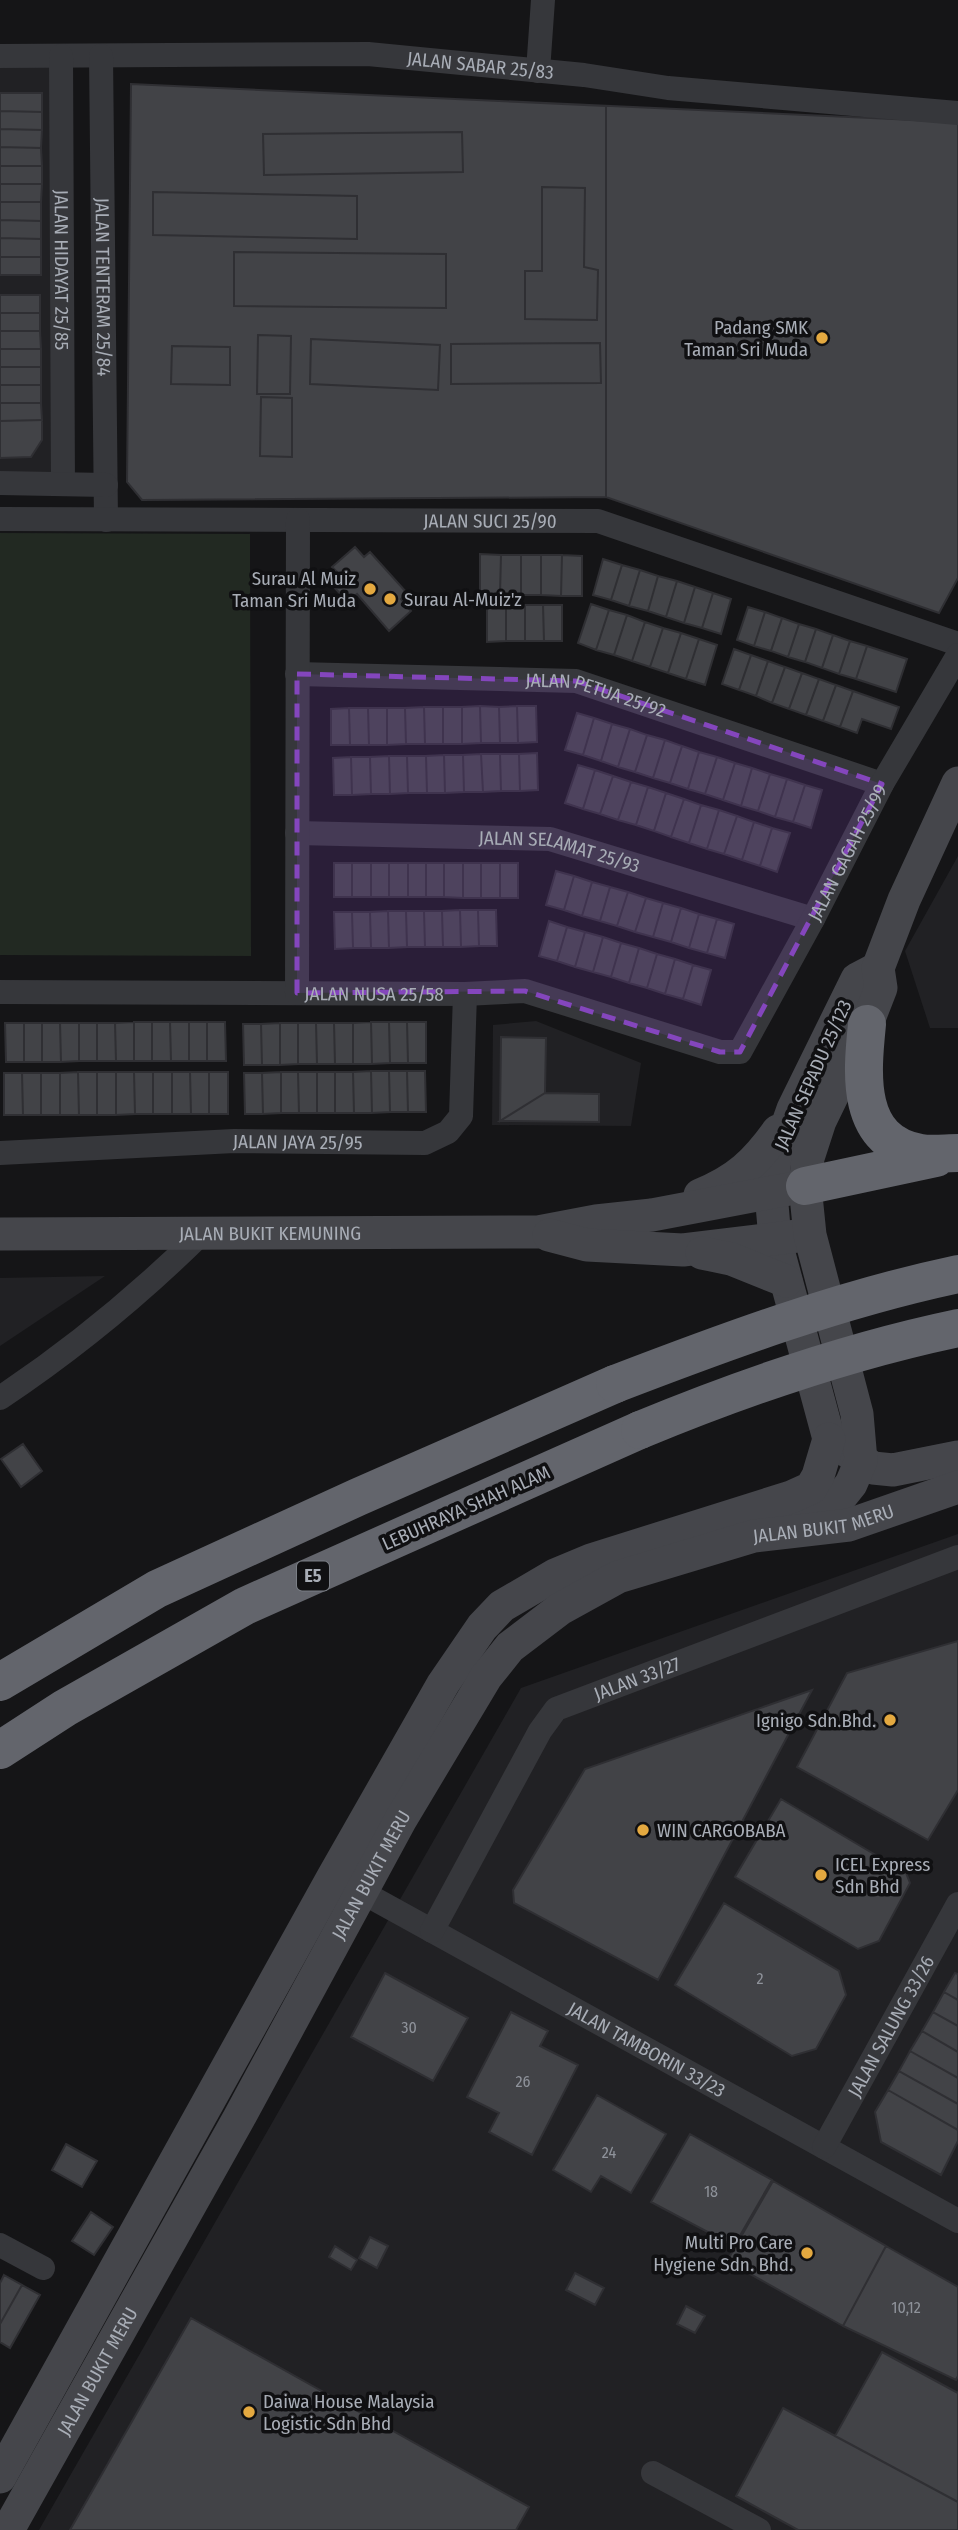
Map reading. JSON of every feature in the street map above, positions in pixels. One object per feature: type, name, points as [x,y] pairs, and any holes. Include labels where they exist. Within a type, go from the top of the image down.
[{"type":"highway","points":[[867,1024],[862,1073],[866,1106],[877,1128],[897,1145],[920,1153],[958,1153]]},
{"type":"highway","points":[[788,1189],[958,1153]]},
{"type":"highway","points":[[0,1682],[157,1589],[370,1491],[615,1384],[847,1302],[958,1274]]},
{"type":"highway","name":"LEBUHRAYA SHAH ALAM","points":[[0,1749],[245,1606],[640,1430],[709,1401],[886,1343],[958,1328]]},
{"type":"main road","name":"JALAN SEPADU 25/123","points":[[775,1238],[788,1189],[808,1158],[820,1121],[867,1024],[881,988],[878,968],[904,900],[958,783]]},
{"type":"main road","name":"JALAN SEPADU 25/123","points":[[861,1461],[858,1414],[810,1235],[775,1160],[793,1109],[857,979],[878,968]]},
{"type":"main road","points":[[652,1215],[721,1186],[739,1175],[761,1156],[793,1109]]},
{"type":"main road","name":"JALAN BUKIT KEMUNING","points":[[0,1234],[538,1232],[596,1221],[652,1215],[788,1189]]},
{"type":"main road","name":"JALAN BUKIT KEMUNING","points":[[538,1232],[587,1245],[683,1250],[810,1235]]},
{"type":"main road","points":[[775,1238],[829,1439],[873,1468],[893,1470],[958,1457]]},
{"type":"main road","points":[[683,1250],[731,1259],[786,1281]]},
{"type":"main road","name":"JALAN BUKIT MERU","points":[[0,2477],[333,1877],[443,1684],[482,1627],[502,1606],[555,1575],[592,1560],[792,1497],[811,1488],[829,1439]]},
{"type":"main road","points":[[754,1536],[814,1518],[825,1512],[844,1494],[861,1461]]},
{"type":"main road","name":"JALAN BUKIT MERU","points":[[8,2530],[401,1819],[486,1677],[510,1647],[560,1609],[618,1577],[754,1536],[849,1525],[958,1487]]},
{"type":"street","points":[[538,71],[543,0]]},
{"type":"street","name":"JALAN SABAR 25/83","points":[[0,56],[368,54],[538,71],[668,88],[958,113]]},
{"type":"street","name":"JALAN HIDAYAT 25/85","points":[[61,56],[63,484]]},
{"type":"street","name":"JALAN TENTERAM 25/84","points":[[101,56],[106,520]]},
{"type":"street","points":[[0,483],[106,485]]},
{"type":"street","name":"JALAN SUCI 25/90","points":[[0,519],[598,521],[958,644]]},
{"type":"street","points":[[297,993],[298,520]]},
{"type":"street","name":"JALAN GAGAH 25/99","points":[[740,1052],[813,919],[882,784],[958,655]]},
{"type":"street","name":"JALAN PETUA 25/92","points":[[297,674],[576,681],[882,784]]},
{"type":"street","name":"JALAN SELAMAT 25/93","points":[[297,833],[550,839],[813,919]]},
{"type":"street","name":"JALAN NUSA 25/58","points":[[0,992],[465,994],[525,991],[720,1052],[740,1052]]},
{"type":"street","name":"JALAN JAYA 25/95","points":[[0,1153],[234,1141],[425,1143],[448,1132],[461,1116],[465,994]]},
{"type":"street","points":[[0,1398],[126,1304],[201,1234]]},
{"type":"street","name":"JALAN 33/27","points":[[432,1931],[540,1731],[556,1709],[958,1558]]},
{"type":"street","name":"JALAN TAMBORIN 33/23","points":[[333,1877],[958,2221]]},
{"type":"street","name":"JALAN SALUNG 33/26","points":[[824,2147],[958,1904]]},
{"type":"street","points":[[0,2245],[43,2268]]},
{"type":"street","points":[[653,2473],[759,2530]]},
{"type":"highlighted area","points":[[297,674],[576,681],[882,784],[740,1052],[720,1052],[525,991],[297,993]]},
{"type":"shaded area","points":[[54,64],[56,477],[0,476],[0,65]]},
{"type":"shaded area","points":[[0,533],[250,534],[251,956],[0,955]]},
{"type":"shaded area","points":[[958,856],[958,1028],[930,1028],[905,951]]},
{"type":"shaded area","points":[[536,1021],[641,1063],[631,1126],[492,1125],[493,1025]]},
{"type":"shaded area","points":[[105,1276],[0,1346],[0,1278]]},
{"type":"shaded area","points":[[958,1534],[958,2530],[39,2530],[521,1688]]},
{"type":"building","points":[[131,84],[958,122],[958,578],[939,613],[606,497],[142,500],[127,482]]},
{"type":"building","points":[[131,84],[606,106],[606,497],[142,500],[127,482]]},
{"type":"building","points":[[0,93],[42,93],[42,112],[0,111]]},
{"type":"building","points":[[0,111],[42,112],[42,130],[0,129]]},
{"type":"building","points":[[0,129],[42,130],[41,148],[0,147]]},
{"type":"building","points":[[462,132],[463,172],[264,175],[263,134]]},
{"type":"building","points":[[0,147],[41,148],[42,166],[0,166]]},
{"type":"building","points":[[0,166],[42,166],[42,184],[0,184]]},
{"type":"building","points":[[0,184],[42,184],[41,202],[0,202]]},
{"type":"building","points":[[542,187],[585,188],[584,267],[598,270],[597,320],[525,319],[525,271],[542,271]]},
{"type":"building","points":[[153,192],[357,196],[357,239],[153,235]]},
{"type":"building","points":[[0,202],[41,202],[41,221],[0,220]]},
{"type":"building","points":[[0,220],[41,221],[41,239],[0,238]]},
{"type":"building","points":[[0,238],[41,239],[41,257],[0,257]]},
{"type":"building","points":[[234,252],[446,254],[446,308],[234,306]]},
{"type":"building","points":[[0,257],[41,257],[41,275],[0,275]]},
{"type":"building","points":[[0,295],[40,295],[40,313],[0,313]]},
{"type":"building","points":[[0,313],[40,313],[40,331],[0,331]]},
{"type":"building","points":[[0,331],[40,331],[41,349],[0,349]]},
{"type":"building","points":[[258,335],[291,336],[290,394],[257,394]]},
{"type":"building","points":[[311,339],[440,345],[438,390],[310,384]]},
{"type":"building","points":[[600,343],[601,383],[451,384],[451,344]]},
{"type":"building","points":[[172,346],[230,347],[230,385],[171,384]]},
{"type":"building","points":[[0,349],[41,349],[41,367],[0,367]]},
{"type":"building","points":[[0,367],[41,367],[41,385],[0,385]]},
{"type":"building","points":[[0,385],[41,385],[41,403],[0,403]]},
{"type":"building","points":[[261,397],[292,398],[292,457],[260,456]]},
{"type":"building","points":[[0,403],[41,403],[42,420],[0,421]]},
{"type":"building","points":[[42,420],[42,440],[31,457],[0,458],[0,421]]},
{"type":"building","name":"Surau Al Muiz Taman Sri Muda","points":[[355,547],[364,557],[370,552],[407,593],[401,599],[411,611],[389,631],[357,594],[348,602],[332,585],[342,577],[332,567]]},
{"type":"building","points":[[480,554],[501,555],[500,594],[480,594]]},
{"type":"building","points":[[501,555],[521,555],[521,595],[500,594]]},
{"type":"building","points":[[521,555],[541,555],[541,595],[521,595]]},
{"type":"building","points":[[541,555],[562,555],[561,596],[541,595]]},
{"type":"building","points":[[562,555],[582,556],[582,596],[561,596]]},
{"type":"building","points":[[603,559],[622,565],[611,600],[593,595]]},
{"type":"building","points":[[622,565],[640,570],[629,606],[611,600]]},
{"type":"building","points":[[640,570],[658,576],[648,611],[629,606]]},
{"type":"building","points":[[658,576],[677,581],[666,617],[648,611]]},
{"type":"building","points":[[677,581],[695,587],[684,623],[666,617]]},
{"type":"building","points":[[695,587],[713,593],[702,628],[684,623]]},
{"type":"building","points":[[713,593],[731,599],[721,634],[702,628]]},
{"type":"building","points":[[591,604],[609,610],[596,650],[578,643]]},
{"type":"building","points":[[487,605],[506,605],[506,641],[487,642]]},
{"type":"building","points":[[506,605],[525,605],[525,641],[506,641]]},
{"type":"building","points":[[525,605],[543,605],[544,641],[525,641]]},
{"type":"building","points":[[543,605],[562,605],[562,641],[544,641]]},
{"type":"building","points":[[748,607],[765,612],[754,646],[737,640]]},
{"type":"building","points":[[609,610],[627,615],[614,655],[596,650]]},
{"type":"building","points":[[765,612],[782,618],[771,651],[754,646]]},
{"type":"building","points":[[627,615],[645,622],[632,661],[614,655]]},
{"type":"building","points":[[782,618],[799,624],[788,657],[771,651]]},
{"type":"building","points":[[645,622],[663,628],[650,667],[632,661]]},
{"type":"building","points":[[799,624],[816,629],[805,662],[788,657]]},
{"type":"building","points":[[663,628],[681,633],[668,673],[650,667]]},
{"type":"building","points":[[816,629],[833,635],[822,668],[805,662]]},
{"type":"building","points":[[681,633],[699,639],[686,679],[668,673]]},
{"type":"building","points":[[833,635],[850,641],[839,674],[822,668]]},
{"type":"building","points":[[699,639],[717,645],[705,685],[686,679]]},
{"type":"building","points":[[850,641],[867,646],[856,679],[839,674]]},
{"type":"building","points":[[867,646],[907,659],[896,692],[856,679]]},
{"type":"building","points":[[734,649],[751,655],[739,690],[722,684]]},
{"type":"building","points":[[751,655],[768,661],[756,696],[739,690]]},
{"type":"building","points":[[768,661],[785,667],[772,703],[756,696]]},
{"type":"building","points":[[785,667],[802,673],[789,709],[772,703]]},
{"type":"building","points":[[802,673],[819,679],[806,715],[789,709]]},
{"type":"building","points":[[819,679],[836,685],[823,721],[806,715]]},
{"type":"building","points":[[836,685],[853,691],[840,727],[823,721]]},
{"type":"building","points":[[853,691],[899,707],[891,729],[862,719],[857,733],[840,727]]},
{"type":"building","points":[[480,706],[481,743],[462,744],[462,707]]},
{"type":"building","points":[[480,706],[499,707],[500,743],[481,743]]},
{"type":"building","points":[[517,706],[536,706],[537,742],[518,743]]},
{"type":"building","points":[[517,706],[518,743],[500,743],[499,707]]},
{"type":"building","points":[[424,707],[425,744],[406,744],[405,708]]},
{"type":"building","points":[[424,707],[443,707],[443,744],[425,744]]},
{"type":"building","points":[[443,707],[462,707],[462,744],[443,744]]},
{"type":"building","points":[[349,708],[350,745],[331,745],[331,709]]},
{"type":"building","points":[[349,708],[368,708],[369,745],[350,745]]},
{"type":"building","points":[[368,708],[387,708],[387,745],[369,745]]},
{"type":"building","points":[[387,708],[405,708],[406,744],[387,745]]},
{"type":"building","points":[[577,713],[594,718],[583,755],[565,750]]},
{"type":"building","points":[[594,718],[612,724],[601,761],[583,755]]},
{"type":"building","points":[[612,724],[630,729],[618,767],[601,761]]},
{"type":"building","points":[[630,729],[647,735],[635,772],[618,767]]},
{"type":"building","points":[[647,735],[665,740],[653,778],[635,772]]},
{"type":"building","points":[[665,740],[682,746],[670,783],[653,778]]},
{"type":"building","points":[[682,746],[699,752],[688,789],[670,783]]},
{"type":"building","points":[[699,752],[717,757],[705,794],[688,789]]},
{"type":"building","points":[[537,753],[538,790],[520,791],[519,754]]},
{"type":"building","points":[[481,754],[500,754],[501,791],[483,792]]},
{"type":"building","points":[[481,754],[483,792],[464,792],[463,755]]},
{"type":"building","points":[[500,754],[519,754],[520,791],[501,791]]},
{"type":"building","points":[[444,755],[463,755],[464,792],[445,793]]},
{"type":"building","points":[[444,755],[445,793],[427,793],[426,756]]},
{"type":"building","points":[[389,756],[407,756],[408,793],[390,794]]},
{"type":"building","points":[[389,756],[390,794],[371,794],[370,757]]},
{"type":"building","points":[[407,756],[426,756],[427,793],[408,793]]},
{"type":"building","points":[[351,757],[352,795],[334,795],[333,758]]},
{"type":"building","points":[[351,757],[370,757],[371,794],[352,795]]},
{"type":"building","points":[[717,757],[735,763],[723,800],[705,794]]},
{"type":"building","points":[[735,763],[752,768],[741,806],[723,800]]},
{"type":"building","points":[[578,765],[595,770],[583,809],[565,803]]},
{"type":"building","points":[[752,768],[770,774],[758,811],[741,806]]},
{"type":"building","points":[[595,770],[613,776],[600,814],[583,809]]},
{"type":"building","points":[[770,774],[787,779],[775,817],[758,811]]},
{"type":"building","points":[[613,776],[631,782],[618,820],[600,814]]},
{"type":"building","points":[[787,779],[805,785],[793,822],[775,817]]},
{"type":"building","points":[[631,782],[648,787],[636,825],[618,820]]},
{"type":"building","points":[[805,785],[822,790],[811,828],[793,822]]},
{"type":"building","points":[[648,787],[666,793],[654,831],[636,825]]},
{"type":"building","points":[[666,793],[684,799],[671,837],[654,831]]},
{"type":"building","points":[[684,799],[701,805],[689,843],[671,837]]},
{"type":"building","points":[[701,805],[719,810],[707,849],[689,843]]},
{"type":"building","points":[[719,810],[737,816],[724,854],[707,849]]},
{"type":"building","points":[[737,816],[754,822],[742,860],[724,854]]},
{"type":"building","points":[[754,822],[772,828],[760,866],[742,860]]},
{"type":"building","points":[[772,828],[790,833],[777,872],[760,866]]},
{"type":"building","points":[[334,863],[352,863],[352,897],[334,897]]},
{"type":"building","points":[[352,863],[371,863],[371,897],[352,897]]},
{"type":"building","points":[[371,863],[389,863],[389,897],[371,897]]},
{"type":"building","points":[[389,863],[408,863],[408,897],[389,897]]},
{"type":"building","points":[[408,863],[426,863],[426,897],[408,897]]},
{"type":"building","points":[[426,863],[444,863],[444,897],[426,897]]},
{"type":"building","points":[[444,863],[463,863],[463,898],[444,897]]},
{"type":"building","points":[[463,863],[481,863],[481,898],[463,898]]},
{"type":"building","points":[[481,863],[500,863],[500,898],[481,898]]},
{"type":"building","points":[[500,863],[518,863],[518,898],[500,898]]},
{"type":"building","points":[[556,871],[574,876],[564,910],[546,905]]},
{"type":"building","points":[[574,876],[592,882],[582,916],[564,910]]},
{"type":"building","points":[[592,882],[610,887],[600,921],[582,916]]},
{"type":"building","points":[[610,887],[628,892],[617,926],[600,921]]},
{"type":"building","points":[[628,892],[646,898],[635,932],[617,926]]},
{"type":"building","points":[[646,898],[663,903],[653,937],[635,932]]},
{"type":"building","points":[[663,903],[681,908],[671,942],[653,937]]},
{"type":"building","points":[[681,908],[699,914],[689,948],[671,942]]},
{"type":"building","points":[[460,910],[478,910],[479,946],[461,947]]},
{"type":"building","points":[[460,910],[461,947],[443,947],[442,911]]},
{"type":"building","points":[[478,910],[496,910],[497,946],[479,946]]},
{"type":"building","points":[[388,911],[406,911],[407,947],[389,948]]},
{"type":"building","points":[[388,911],[389,948],[371,948],[370,912]]},
{"type":"building","points":[[406,911],[424,911],[425,947],[407,947]]},
{"type":"building","points":[[424,911],[442,911],[443,947],[425,947]]},
{"type":"building","points":[[334,912],[352,912],[353,948],[335,949]]},
{"type":"building","points":[[352,912],[370,912],[371,948],[353,948]]},
{"type":"building","points":[[699,914],[717,919],[707,953],[689,948]]},
{"type":"building","points":[[717,919],[734,924],[725,958],[707,953]]},
{"type":"building","points":[[549,921],[567,927],[557,961],[539,956]]},
{"type":"building","points":[[567,927],[585,932],[575,967],[557,961]]},
{"type":"building","points":[[585,932],[603,937],[593,972],[575,967]]},
{"type":"building","points":[[603,937],[621,943],[611,977],[593,972]]},
{"type":"building","points":[[621,943],[639,948],[629,983],[611,977]]},
{"type":"building","points":[[639,948],[657,954],[647,988],[629,983]]},
{"type":"building","points":[[657,954],[675,959],[665,994],[647,988]]},
{"type":"building","points":[[675,959],[693,965],[683,999],[665,994]]},
{"type":"building","points":[[693,965],[711,970],[701,1005],[683,999]]},
{"type":"building","points":[[134,1022],[152,1022],[152,1061],[134,1061]]},
{"type":"building","points":[[134,1022],[134,1061],[116,1061],[115,1023]]},
{"type":"building","points":[[152,1022],[170,1022],[171,1061],[152,1061]]},
{"type":"building","points":[[170,1022],[189,1022],[189,1061],[171,1061]]},
{"type":"building","points":[[189,1022],[207,1022],[207,1061],[189,1061]]},
{"type":"building","points":[[207,1022],[225,1022],[226,1061],[207,1061]]},
{"type":"building","points":[[371,1022],[372,1064],[353,1064],[353,1023]]},
{"type":"building","points":[[371,1022],[389,1022],[390,1063],[372,1064]]},
{"type":"building","points":[[389,1022],[407,1022],[408,1063],[390,1063]]},
{"type":"building","points":[[407,1022],[426,1022],[426,1063],[408,1063]]},
{"type":"building","points":[[5,1023],[24,1023],[24,1062],[6,1062]]},
{"type":"building","points":[[24,1023],[42,1023],[42,1062],[24,1062]]},
{"type":"building","points":[[42,1023],[60,1023],[61,1062],[42,1062]]},
{"type":"building","points":[[60,1023],[79,1023],[79,1061],[61,1062]]},
{"type":"building","points":[[79,1023],[97,1023],[97,1061],[79,1061]]},
{"type":"building","points":[[97,1023],[115,1023],[116,1061],[97,1061]]},
{"type":"building","points":[[280,1023],[280,1065],[262,1065],[261,1024]]},
{"type":"building","points":[[280,1023],[298,1023],[298,1064],[280,1065]]},
{"type":"building","points":[[298,1023],[316,1023],[317,1064],[298,1064]]},
{"type":"building","points":[[316,1023],[334,1023],[335,1064],[317,1064]]},
{"type":"building","points":[[334,1023],[353,1023],[353,1064],[335,1064]]},
{"type":"building","points":[[243,1024],[261,1024],[262,1065],[244,1065]]},
{"type":"building","points":[[501,1037],[546,1038],[545,1093],[500,1121]]},
{"type":"building","points":[[371,1071],[389,1071],[390,1112],[372,1113]]},
{"type":"building","points":[[371,1071],[372,1113],[354,1113],[353,1072]]},
{"type":"building","points":[[389,1071],[407,1071],[408,1112],[390,1112]]},
{"type":"building","points":[[407,1071],[425,1071],[426,1112],[408,1112]]},
{"type":"building","points":[[78,1072],[97,1072],[97,1115],[79,1115]]},
{"type":"building","points":[[78,1072],[79,1115],[60,1115],[60,1073]]},
{"type":"building","points":[[97,1072],[116,1072],[116,1115],[97,1115]]},
{"type":"building","points":[[116,1072],[134,1072],[135,1114],[116,1115]]},
{"type":"building","points":[[134,1072],[153,1072],[153,1114],[135,1114]]},
{"type":"building","points":[[153,1072],[172,1072],[172,1114],[153,1114]]},
{"type":"building","points":[[172,1072],[190,1072],[191,1114],[172,1114]]},
{"type":"building","points":[[190,1072],[209,1072],[209,1114],[191,1114]]},
{"type":"building","points":[[209,1072],[228,1072],[228,1114],[209,1114]]},
{"type":"building","points":[[281,1072],[298,1072],[299,1113],[281,1113]]},
{"type":"building","points":[[281,1072],[281,1113],[263,1114],[262,1073]]},
{"type":"building","points":[[298,1072],[317,1072],[317,1113],[299,1113]]},
{"type":"building","points":[[317,1072],[335,1072],[335,1113],[317,1113]]},
{"type":"building","points":[[335,1072],[353,1072],[354,1113],[335,1113]]},
{"type":"building","points":[[4,1073],[22,1073],[23,1115],[4,1115]]},
{"type":"building","points":[[22,1073],[41,1073],[41,1115],[23,1115]]},
{"type":"building","points":[[41,1073],[60,1073],[60,1115],[41,1115]]},
{"type":"building","points":[[244,1073],[262,1073],[263,1114],[245,1114]]},
{"type":"building","points":[[545,1093],[599,1094],[599,1122],[500,1121]]},
{"type":"building","points":[[23,1444],[42,1471],[21,1487],[1,1459]]},
{"type":"building","name":"Ignigo Sdn.Bhd.","points":[[958,1641],[958,1790],[928,1840],[797,1767],[847,1673]]},
{"type":"building","name":"WIN CARGOBABA","points":[[812,1690],[658,1980],[514,1903],[513,1890],[585,1769]]},
{"type":"building","name":"ICEL Express Sdn Bhd","points":[[781,1799],[906,1873],[910,1883],[879,1941],[858,1949],[735,1877]]},
{"type":"building","points":[[724,1903],[839,1971],[846,1995],[816,2049],[792,2056],[675,1985]]},
{"type":"building","points":[[385,1973],[468,2018],[433,2081],[351,2037]]},
{"type":"building","points":[[955,1973],[958,1974],[958,2000],[944,1992]]},
{"type":"building","points":[[944,1992],[958,2000],[958,2026],[933,2012]]},
{"type":"building","points":[[511,2012],[548,2031],[540,2046],[578,2065],[532,2155],[489,2132],[499,2113],[467,2097]]},
{"type":"building","points":[[933,2012],[958,2026],[958,2052],[922,2031]]},
{"type":"building","points":[[922,2031],[958,2052],[958,2078],[910,2051]]},
{"type":"building","points":[[910,2051],[958,2078],[958,2104],[899,2071]]},
{"type":"building","points":[[899,2071],[958,2104],[958,2130],[888,2090]]},
{"type":"building","points":[[888,2090],[958,2130],[958,2141],[941,2175],[881,2142],[875,2112]]},
{"type":"building","points":[[597,2095],[666,2134],[631,2193],[601,2176],[591,2192],[553,2170]]},
{"type":"building","points":[[690,2134],[772,2180],[734,2246],[651,2202]]},
{"type":"building","points":[[66,2144],[97,2161],[82,2187],[52,2170]]},
{"type":"building","name":"Multi Pro Care Hygiene Sdn. Bhd.","points":[[773,2181],[886,2246],[843,2326],[727,2261]]},
{"type":"building","points":[[91,2212],[113,2227],[94,2255],[72,2241]]},
{"type":"building","points":[[370,2237],[388,2246],[377,2268],[359,2258]]},
{"type":"building","points":[[335,2246],[357,2260],[351,2270],[329,2257]]},
{"type":"building","points":[[886,2246],[958,2287],[956,2380],[843,2326]]},
{"type":"building","points":[[575,2273],[604,2288],[595,2305],[566,2290]]},
{"type":"building","points":[[4,2275],[22,2285],[0,2324],[0,2283]]},
{"type":"building","points":[[22,2285],[40,2295],[10,2348],[0,2342],[0,2324]]},
{"type":"building","points":[[686,2306],[705,2316],[695,2333],[677,2324]]},
{"type":"building","name":"Daiwa House Malaysia Logistic Sdn Bhd","points":[[191,2318],[529,2507],[516,2530],[70,2530]]},
{"type":"building","points":[[882,2352],[958,2393],[958,2502],[835,2436]]},
{"type":"building","points":[[783,2408],[958,2502],[958,2530],[798,2530],[736,2496]]},
{"type":"place","name":"Padang SMK Taman Sri Muda","points":[[822,338]]},
{"type":"place","name":"Surau Al Muiz Taman Sri Muda","points":[[370,589]]},
{"type":"place","name":"Surau Al-Muiz'z","points":[[390,599]]},
{"type":"place","name":"Ignigo Sdn.Bhd.","points":[[890,1720]]},
{"type":"place","name":"WIN CARGOBABA","points":[[643,1830]]},
{"type":"place","name":"ICEL Express Sdn Bhd","points":[[821,1875]]},
{"type":"place","name":"Multi Pro Care Hygiene Sdn. Bhd.","points":[[807,2253]]},
{"type":"place","name":"Daiwa House Malaysia Logistic Sdn Bhd","points":[[249,2412]]}]
